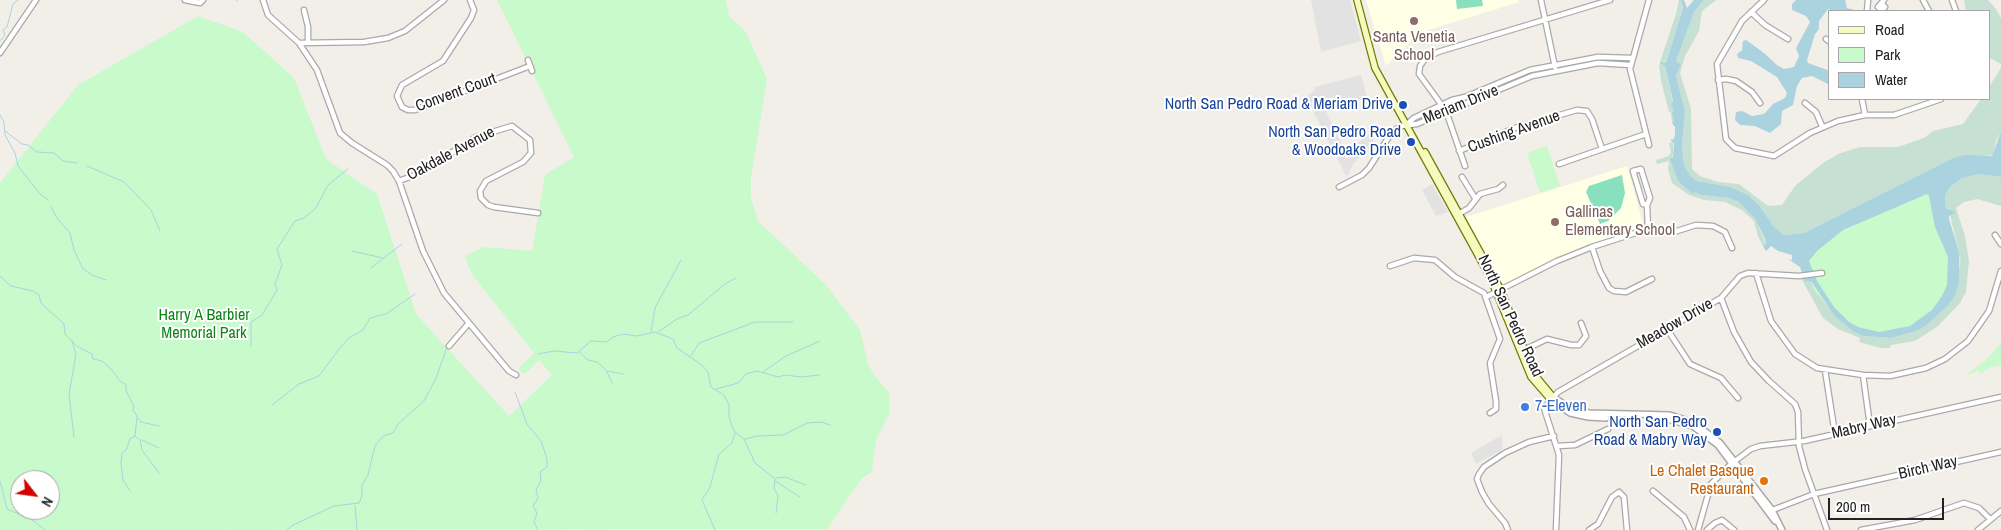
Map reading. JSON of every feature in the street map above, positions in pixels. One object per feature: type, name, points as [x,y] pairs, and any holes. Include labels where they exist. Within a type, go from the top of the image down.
[{"type":"main road","name":"North San Pedro Road","points":[[1357,0],[1375,68],[1458,214],[1499,291],[1523,351],[1531,377],[1552,399]]},
{"type":"street","points":[[0,53],[36,0]]},
{"type":"street","points":[[185,0],[200,3],[203,0]]},
{"type":"street","points":[[263,0],[265,9],[273,20],[299,43],[321,79],[340,133],[352,143],[387,165],[400,182],[429,266],[444,293],[509,371],[516,375]]},
{"type":"street","points":[[299,43],[364,42],[388,38],[405,31],[444,0]]},
{"type":"street","name":"Convent Court","points":[[470,0],[474,10],[471,18],[443,61],[402,85],[397,96],[402,107],[415,110],[530,66]]},
{"type":"street","points":[[1541,0],[1555,71]]},
{"type":"street","points":[[1465,166],[1446,111],[1420,74],[1420,66],[1425,59],[1438,52],[1610,0]]},
{"type":"street","points":[[1649,0],[1630,65],[1649,145]]},
{"type":"street","points":[[1764,0],[1738,27],[1717,64],[1718,80],[1723,100],[1726,139],[1736,148],[1774,156],[1822,126],[1865,115],[1894,116],[1938,100]]},
{"type":"street","points":[[1868,6],[1881,4]]},
{"type":"street","points":[[304,10],[308,27],[308,42]]},
{"type":"street","points":[[1751,12],[1765,25],[1788,39]]},
{"type":"street","name":"Meriam Drive","points":[[1407,124],[1442,104],[1465,97],[1519,74],[1598,57],[1632,58]]},
{"type":"street","name":"Meriam Drive","points":[[1407,124],[1417,124],[1515,82],[1555,71],[1598,63],[1630,65]]},
{"type":"street","points":[[1718,80],[1736,81],[1752,92],[1760,103]]},
{"type":"street","points":[[1862,100],[1865,115]]},
{"type":"street","points":[[1805,103],[1816,112],[1822,126]]},
{"type":"street","name":"Cushing Avenue","points":[[1459,151],[1515,128],[1577,110],[1587,111],[1592,119],[1602,149]]},
{"type":"street","points":[[1339,187],[1362,174],[1392,132],[1400,126],[1407,124]]},
{"type":"street","name":"Oakdale Avenue","points":[[400,182],[420,173],[476,137],[512,126],[530,140],[533,148],[531,153],[523,162],[486,181],[480,191],[481,198],[488,206],[494,208],[538,213]]},
{"type":"street","points":[[1559,164],[1646,134]]},
{"type":"street","points":[[1646,205],[1643,204],[1633,171],[1641,169],[1650,198],[1646,205],[1648,229]]},
{"type":"street","points":[[1462,177],[1475,198]]},
{"type":"street","points":[[1458,214],[1469,208],[1480,194],[1498,189],[1503,185]]},
{"type":"street","points":[[1486,297],[1556,261],[1648,229],[1674,232],[1696,225],[1713,226],[1725,232],[1732,248]]},
{"type":"street","points":[[1995,236],[2001,244]]},
{"type":"street","points":[[1592,247],[1600,271],[1609,288],[1614,291],[1626,292],[1652,279]]},
{"type":"street","points":[[1390,266],[1414,258],[1435,260],[1455,277],[1478,289],[1486,297],[1500,339],[1490,363],[1496,401],[1496,409],[1490,413]]},
{"type":"street","points":[[1756,273],[1764,305],[1783,340],[1795,354],[1810,365],[1825,370],[1863,375],[1905,374],[1926,368],[1958,350],[1978,330],[1985,318],[1996,296],[2001,272]]},
{"type":"street","name":"Meadow Drive","points":[[1552,399],[1566,387],[1721,298],[1740,276],[1748,273],[1799,276],[1822,273]]},
{"type":"street","points":[[1721,298],[1734,332],[1751,362],[1795,404],[1798,412],[1799,442],[1804,469],[1827,530]]},
{"type":"street","points":[[1523,351],[1550,338],[1571,345],[1579,345],[1586,336],[1581,322]]},
{"type":"street","points":[[449,346],[469,323]]},
{"type":"street","points":[[1667,328],[1690,364],[1721,378],[1738,398]]},
{"type":"street","points":[[1825,370],[1835,434]]},
{"type":"street","points":[[1863,375],[1870,426]]},
{"type":"street","name":"Mabry Way","points":[[1698,530],[1708,490],[1733,462],[1750,449],[1760,446],[1799,442],[2001,397]]},
{"type":"street","points":[[1552,399],[1544,408],[1558,446],[1556,530]]},
{"type":"street","name":"North San Pedro Road","points":[[1552,399],[1570,413],[1588,417],[1670,419],[1683,422],[1718,445],[1771,511],[1780,530]]},
{"type":"street","points":[[1558,446],[1575,445],[1608,429]]},
{"type":"street","points":[[1508,530],[1482,492],[1477,479],[1479,474],[1484,467],[1505,453],[1529,442],[1554,436]]},
{"type":"street","name":"Birch Way","points":[[1771,511],[1814,494],[2001,452]]},
{"type":"street","points":[[1653,491],[1684,517],[1690,530]]},
{"type":"street","points":[[1589,530],[1598,524],[1612,498],[1619,492],[1624,497],[1626,530]]},
{"type":"street","points":[[1861,530],[1908,522],[1964,504],[1979,508],[1990,519]]},
{"type":"street","points":[[1978,530],[2001,511]]},
{"type":"street","points":[[1707,530],[1722,520],[1734,530]]},
{"type":"shaded area","points":[[1311,0],[1350,0],[1361,41],[1321,52]]},
{"type":"shaded area","name":"Santa Venetia School","points":[[1366,0],[1518,0],[1519,2],[1419,33],[1386,66]]},
{"type":"shaded area","points":[[1679,0],[1683,4],[1679,21],[1666,63],[1660,62],[1676,14]]},
{"type":"shaded area","points":[[1704,0],[1716,0],[1702,11],[1699,31],[1685,56],[1680,73],[1691,109],[1692,169],[1700,176],[1718,182],[1739,184],[1768,206],[1782,205],[1795,186],[1823,163],[1838,154],[1860,147],[1898,147],[1924,138],[1933,131],[1963,124],[1980,100],[1991,100],[1991,83],[2001,68],[2001,132],[1996,141],[1993,155],[1953,158],[1804,233],[1784,235],[1774,227],[1759,205],[1748,195],[1731,187],[1697,181],[1689,177],[1684,165],[1682,148],[1685,111],[1676,76],[1681,64],[1676,61],[1694,12]]},
{"type":"shaded area","points":[[1964,0],[1988,0],[1996,9],[2001,18],[2001,64],[1991,59],[1991,10],[1966,10]]},
{"type":"shaded area","points":[[1659,64],[1665,66],[1675,113],[1674,122],[1672,123],[1671,112],[1669,112],[1661,81]]},
{"type":"shaded area","points":[[1361,75],[1367,98],[1326,108],[1318,95],[1346,153],[1344,154],[1346,159],[1349,157],[1348,153],[1376,126],[1378,129],[1373,141],[1374,143],[1352,165],[1349,174],[1346,176],[1306,97],[1315,90],[1314,87]]},
{"type":"shaded area","points":[[1673,142],[1671,159],[1678,181],[1701,195],[1729,198],[1739,202],[1755,219],[1766,244],[1763,246],[1754,221],[1742,210],[1725,202],[1704,200],[1689,195],[1672,183],[1668,169],[1669,161],[1657,164],[1656,160],[1669,156],[1671,152],[1669,143]]},
{"type":"shaded area","name":"Gallinas Elementary School","points":[[1627,166],[1644,227],[1588,244],[1503,285],[1466,217]]},
{"type":"shaded area","points":[[1979,174],[2001,177],[2001,206],[1977,199],[1964,202],[1956,208],[1965,236],[1969,261],[1966,292],[1960,303],[1938,326],[1915,341],[1891,345],[1890,348],[1881,348],[1859,342],[1860,338],[1838,329],[1823,318],[1801,278],[1811,281],[1864,336],[1891,338],[1916,331],[1927,325],[1956,294],[1959,283],[1959,252],[1949,211],[1946,209],[1945,196],[1949,188],[1962,178]]},
{"type":"shaded area","points":[[1432,184],[1448,212],[1436,216],[1422,190]]},
{"type":"shaded area","points":[[1502,435],[1502,450],[1476,464],[1471,453]]},
{"type":"green space","name":"Harry A Barbier Memorial Park","points":[[497,0],[726,0],[729,16],[746,32],[767,79],[751,177],[751,198],[758,221],[826,285],[860,330],[868,364],[874,375],[890,394],[889,414],[876,440],[872,472],[862,478],[827,529],[0,530],[0,183],[78,85],[198,16],[243,32],[294,78],[326,159],[377,194],[416,314],[509,416],[552,375],[539,360],[526,373],[520,371],[519,368],[534,353],[471,273],[465,256],[484,247],[532,251],[545,175],[574,157]]},
{"type":"green space","points":[[1456,0],[1482,0],[1483,6],[1457,9]]},
{"type":"green space","points":[[1547,146],[1560,186],[1540,193],[1527,153]]},
{"type":"green space","points":[[1622,175],[1625,193],[1621,208],[1608,221],[1600,224],[1586,192],[1589,186]]},
{"type":"green space","points":[[1938,188],[1961,261],[1950,301],[1911,330],[1871,336],[1838,317],[1814,290],[1800,250],[1873,203]]},
{"type":"green space","points":[[2001,343],[2001,365],[1991,367],[1980,374],[1979,370],[1969,375],[1968,373],[1985,361]]},
{"type":"water","points":[[1681,0],[1684,0],[1687,8],[1694,0],[1704,0],[1694,12],[1676,61],[1681,64],[1676,76],[1685,111],[1682,148],[1684,165],[1690,176],[1697,181],[1731,187],[1748,195],[1759,205],[1774,227],[1784,235],[1804,233],[1953,158],[1966,155],[1992,156],[2001,132],[2001,177],[1979,174],[1962,178],[1949,188],[1945,196],[1946,209],[1955,213],[1949,216],[1949,219],[1959,252],[1959,283],[1956,294],[1948,305],[1927,325],[1916,331],[1891,338],[1864,336],[1853,331],[1835,316],[1811,281],[1805,281],[1800,267],[1788,259],[1792,260],[1792,255],[1778,251],[1771,246],[1766,251],[1763,246],[1766,244],[1765,239],[1755,219],[1739,202],[1729,198],[1701,195],[1695,192],[1693,194],[1678,181],[1670,159],[1673,157],[1674,143],[1670,140],[1674,139],[1675,134],[1675,127],[1672,123],[1674,122],[1672,114],[1674,109],[1671,106],[1673,101],[1665,66],[1660,64],[1660,62],[1666,63],[1683,7]],"holes":[[[1927,194],[1935,227],[1948,257],[1947,285],[1942,296],[1932,310],[1910,326],[1879,332],[1858,327],[1849,322],[1834,307],[1817,281],[1809,261],[1817,251],[1843,230]]]},
{"type":"water","points":[[1796,0],[1845,0],[1847,8],[1854,10],[1828,9],[1819,21],[1819,29],[1815,34],[1807,60],[1808,63],[1828,70],[1828,84],[1812,76],[1802,78],[1797,86],[1793,105],[1782,111],[1781,124],[1770,133],[1755,126],[1740,125],[1735,120],[1736,112],[1742,111],[1752,116],[1764,114],[1773,104],[1785,98],[1787,93],[1777,77],[1751,61],[1738,58],[1737,54],[1742,50],[1743,41],[1746,40],[1784,69],[1794,67],[1799,56],[1796,48],[1810,22],[1806,16],[1792,10],[1792,4]]},
{"type":"waterway","points":[[0,41],[5,35],[3,30],[7,27],[13,4],[18,0]]},
{"type":"waterway","points":[[0,115],[4,122],[5,135],[15,153],[18,166],[40,194],[48,200]]},
{"type":"waterway","points":[[5,131],[22,144],[28,145],[37,152],[54,153],[63,161],[77,163]]},
{"type":"waterway","points":[[87,166],[124,182],[151,210],[160,231]]},
{"type":"waterway","points":[[251,346],[251,322],[262,315],[277,290],[275,284],[282,265],[277,249],[295,221],[304,218],[316,208],[328,185],[348,169]]},
{"type":"waterway","points":[[51,207],[57,218],[70,233],[74,250],[83,269],[92,275],[106,280]]},
{"type":"waterway","points":[[371,268],[402,244]]},
{"type":"waterway","points":[[352,251],[383,258]]},
{"type":"waterway","points":[[651,332],[655,308],[681,260]]},
{"type":"waterway","points":[[0,276],[11,286],[33,291],[39,295],[41,303],[64,324],[65,334],[78,347],[92,354],[93,359],[102,361],[126,385],[126,391],[137,416],[135,436],[140,440],[142,450],[159,473]]},
{"type":"waterway","points":[[658,332],[677,319],[688,315],[725,284],[736,278]]},
{"type":"waterway","points":[[272,405],[299,384],[319,376],[339,349],[349,338],[363,330],[370,318],[386,314],[415,294]]},
{"type":"waterway","points":[[691,356],[699,343],[755,322],[793,322]]},
{"type":"waterway","points":[[538,354],[554,351],[577,353],[591,341],[607,342],[613,337],[623,334],[637,336],[655,332],[673,339],[677,348],[702,365],[708,372],[711,387],[724,395],[729,405],[729,417],[734,431],[744,439],[755,463],[775,479],[774,488],[778,496],[776,513]]},
{"type":"waterway","points":[[72,341],[76,354],[69,394],[74,437]]},
{"type":"waterway","points":[[763,372],[786,356],[820,341]]},
{"type":"waterway","points":[[287,530],[293,525],[334,506],[359,503],[362,496],[362,485],[368,475],[375,446],[383,436],[393,433],[398,424],[424,401],[436,378],[447,347]]},
{"type":"waterway","points":[[579,352],[588,360],[597,362],[607,371],[623,374]]},
{"type":"waterway","points":[[716,389],[738,383],[746,374],[757,371],[778,377],[785,375],[801,377],[820,375]]},
{"type":"waterway","points":[[607,372],[612,383]]},
{"type":"waterway","points":[[515,392],[527,424],[541,441],[547,459],[547,467],[540,472],[541,481],[536,490],[538,498],[533,506],[537,513],[534,522],[538,530]]},
{"type":"waterway","points":[[138,418],[141,422],[159,426]]},
{"type":"waterway","points":[[745,439],[757,436],[783,435],[807,423],[821,422],[830,425]]},
{"type":"waterway","points":[[715,530],[702,500],[710,487],[719,454],[732,443],[735,433]]},
{"type":"waterway","points":[[130,491],[123,480],[121,463],[122,453],[126,450],[130,439],[135,436]]},
{"type":"waterway","points":[[142,440],[159,448]]},
{"type":"waterway","points":[[776,478],[785,477],[806,485]]},
{"type":"waterway","points":[[0,481],[7,509],[31,519],[45,530]]},
{"type":"waterway","points":[[775,481],[800,497]]},
{"type":"waterway","points":[[355,506],[357,530]]},
{"type":"place","name":"Santa Venetia School","points":[[1414,21]]},
{"type":"place","name":"North San Pedro Road & Meriam Drive","points":[[1403,105]]},
{"type":"place","name":"North San Pedro Road & Woodoaks Drive","points":[[1411,142]]},
{"type":"place","name":"Gallinas Elementary School","points":[[1555,222]]},
{"type":"place","name":"7-Eleven","points":[[1525,407]]},
{"type":"place","name":"North San Pedro Road & Mabry Way","points":[[1717,432]]},
{"type":"place","name":"Le Chalet Basque Restaurant","points":[[1764,481]]}]
